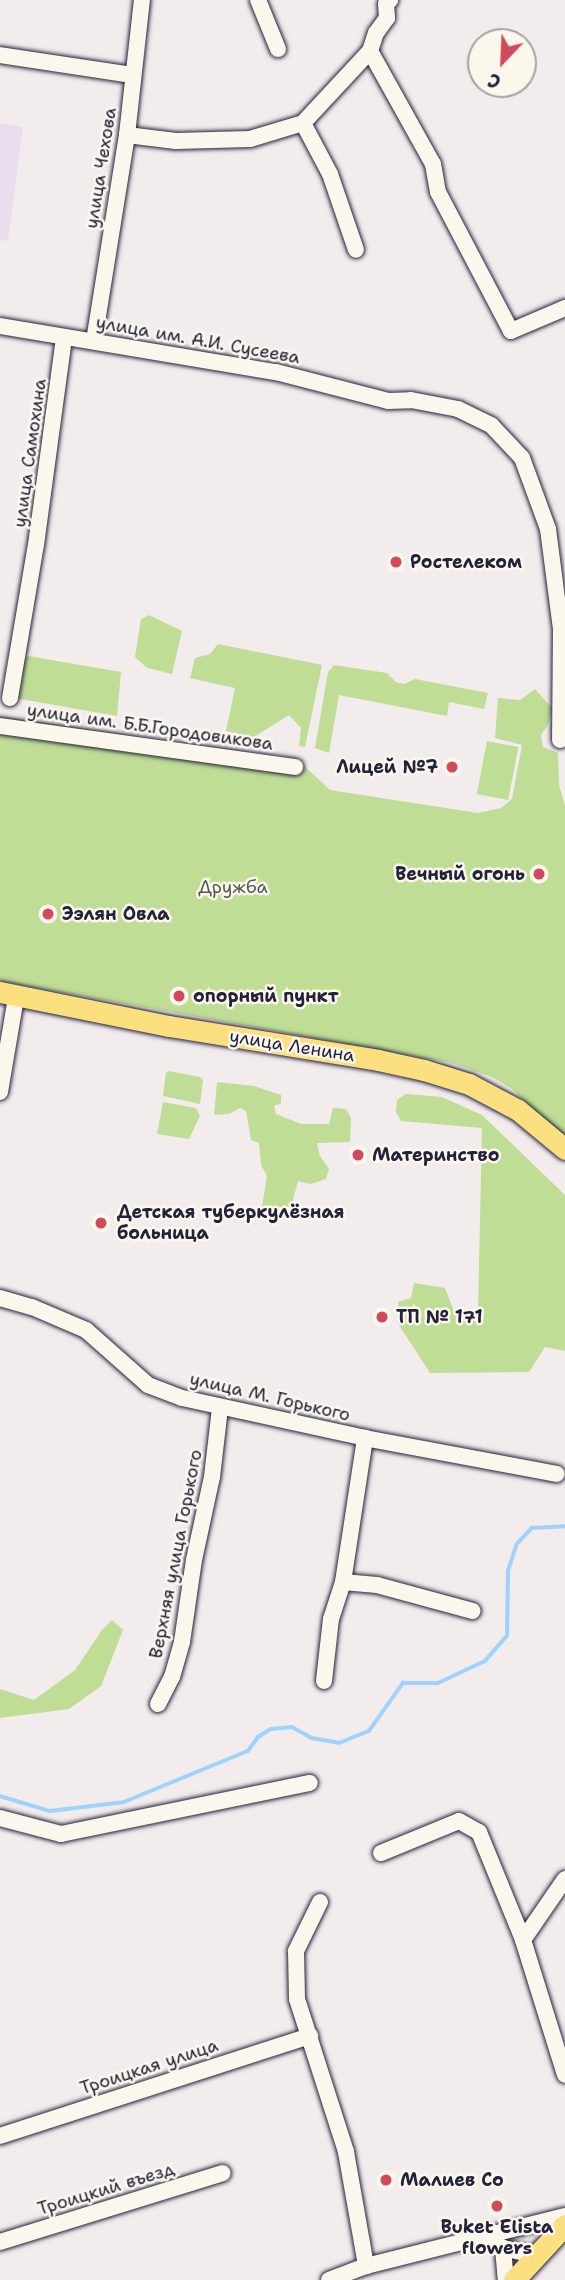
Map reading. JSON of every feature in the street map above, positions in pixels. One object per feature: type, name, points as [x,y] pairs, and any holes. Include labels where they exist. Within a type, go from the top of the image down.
[{"type":"main road","name":"улица Ленина","points":[[8,995],[424,1070],[469,1084],[518,1110],[565,1149]]},
{"type":"main road","points":[[514,2280],[565,2225]]},
{"type":"street","name":"улица Чехова","points":[[94,341],[127,135],[142,0]]},
{"type":"street","points":[[258,0],[278,49]]},
{"type":"street","points":[[127,135],[176,141],[250,139],[303,123],[370,51],[376,33],[387,18],[386,4],[390,0]]},
{"type":"street","points":[[370,51],[433,164],[438,192],[511,331],[565,308]]},
{"type":"street","points":[[0,55],[133,75]]},
{"type":"street","points":[[303,123],[330,174],[356,250]]},
{"type":"street","name":"улица им. А.И. Сусеева","points":[[0,326],[276,372],[388,401],[411,400],[458,409],[491,425],[514,447],[529,471],[552,551],[561,629],[560,740]]},
{"type":"street","name":"улица Самохина","points":[[10,698],[36,545],[64,337]]},
{"type":"street","name":"улица им. Б.Б.Городовикова","points":[[0,726],[295,767]]},
{"type":"street","points":[[0,1092],[8,995]]},
{"type":"street","name":"улица М. Горького","points":[[0,1298],[32,1307],[86,1329],[148,1385],[220,1408],[557,1474]]},
{"type":"street","name":"Верхняя улица Горького","points":[[158,1704],[172,1677],[182,1642],[194,1560],[212,1477],[220,1408]]},
{"type":"street","points":[[324,1681],[331,1619],[343,1581],[365,1438]]},
{"type":"street","points":[[343,1581],[377,1586],[473,1611]]},
{"type":"street","points":[[0,1818],[61,1835],[310,1783]]},
{"type":"street","points":[[380,1853],[459,1821],[480,1832],[523,1940],[565,2075]]},
{"type":"street","points":[[523,1940],[565,1879]]},
{"type":"street","points":[[320,1902],[296,1951],[297,1999],[346,2152],[366,2266]]},
{"type":"street","name":"Троицкая улица","points":[[0,2136],[310,2036]]},
{"type":"street","name":"Троицкий въезд","points":[[0,2242],[223,2173]]},
{"type":"street","points":[[329,2280],[366,2266],[565,2216]]},
{"type":"street","points":[[485,2237],[503,2248],[537,2256]]},
{"type":"street","points":[[503,2248],[506,2280]]},
{"type":"shaded area","points":[[0,123],[23,127],[8,241],[0,240]]},
{"type":"green space","points":[[149,615],[182,631],[172,674],[147,668],[135,657],[141,619]]},
{"type":"green space","points":[[218,644],[322,665],[305,747],[299,746],[301,728],[289,715],[254,737],[226,731],[235,688],[190,678],[195,658],[210,654]]},
{"type":"green space","points":[[28,656],[121,672],[117,716],[15,698],[22,662]]},
{"type":"green space","points":[[334,665],[387,673],[396,682],[404,684],[415,679],[488,693],[484,709],[449,702],[447,716],[339,695],[329,753],[315,748],[328,672]]},
{"type":"green space","name":"Дружба","points":[[535,689],[552,708],[548,725],[541,735],[543,747],[558,753],[559,785],[565,806],[565,1139],[512,1089],[492,1077],[452,1063],[0,981],[0,716],[299,761],[330,790],[478,813],[501,808],[512,799],[522,745],[495,738],[498,698],[520,700]]},
{"type":"green space","points":[[487,741],[518,747],[508,800],[477,794]]},
{"type":"green space","points":[[166,1072],[200,1077],[203,1080],[200,1104],[163,1096]]},
{"type":"green space","points":[[217,1082],[254,1086],[281,1095],[281,1103],[274,1106],[276,1114],[301,1124],[329,1124],[333,1108],[346,1109],[351,1118],[350,1142],[317,1143],[320,1156],[329,1169],[326,1179],[311,1184],[298,1181],[291,1207],[262,1207],[267,1176],[261,1165],[259,1143],[251,1140],[246,1111],[240,1108],[229,1114],[214,1115]]},
{"type":"green space","points":[[406,1094],[442,1097],[482,1115],[565,1195],[565,1351],[545,1347],[529,1372],[430,1373],[397,1322],[398,1302],[411,1298],[414,1283],[445,1288],[455,1314],[478,1311],[482,1128],[401,1121],[396,1112],[397,1100]]},
{"type":"green space","points":[[163,1102],[196,1108],[200,1116],[189,1139],[157,1134]]},
{"type":"green space","points":[[112,1620],[123,1630],[101,1686],[69,1709],[0,1718],[0,1689],[34,1700],[75,1670]]},
{"type":"waterway","points":[[0,1796],[50,1811],[124,1802],[248,1751],[258,1737],[271,1729],[292,1727],[312,1738],[339,1743],[369,1731],[403,1683],[438,1683],[485,1661],[507,1636],[508,1571],[517,1544],[532,1528],[565,1526]]},
{"type":"place","name":"Ростелеком","points":[[396,562]]},
{"type":"place","name":"Лицей №7","points":[[452,767]]},
{"type":"place","name":"Вечный огонь","points":[[539,874]]},
{"type":"place","name":"Ээлян Овла","points":[[48,914]]},
{"type":"place","name":"опорный пункт","points":[[179,996]]},
{"type":"place","name":"Материнство","points":[[358,1155]]},
{"type":"place","name":"Детская туберкулёзная больница","points":[[101,1223]]},
{"type":"place","name":"ТП № 171","points":[[382,1317]]},
{"type":"place","name":"Малиев Со","points":[[386,2180]]},
{"type":"place","name":"Buket Elista flowers","points":[[497,2206]]}]
